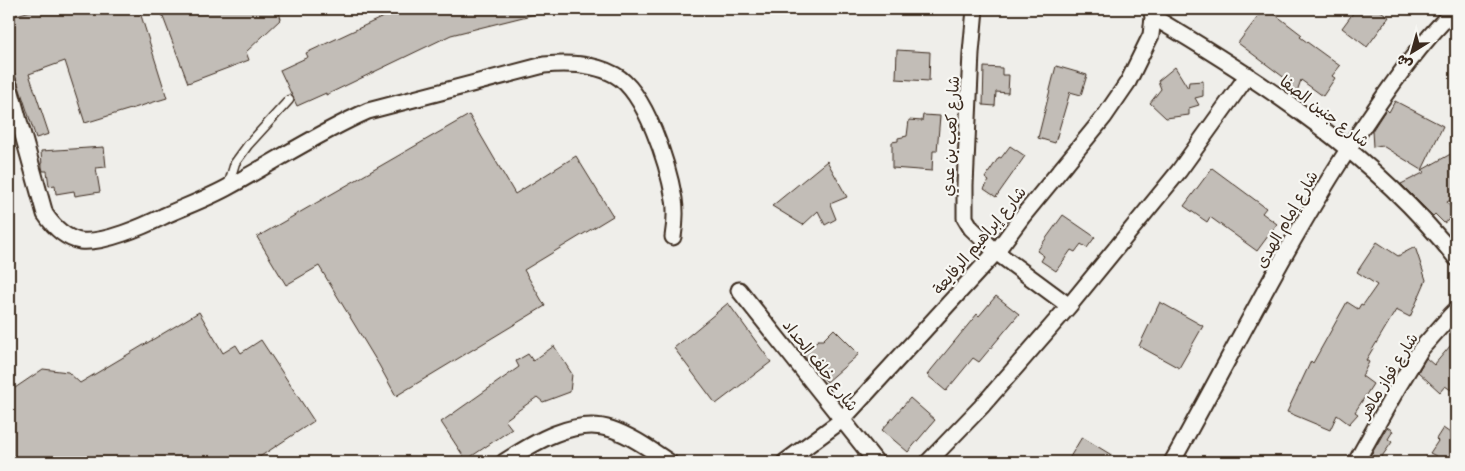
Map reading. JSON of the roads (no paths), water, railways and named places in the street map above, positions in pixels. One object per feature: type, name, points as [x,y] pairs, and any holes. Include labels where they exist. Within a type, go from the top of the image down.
[{"type":"street","name":"شارع كعب بن عدي","points":[[975,9],[971,53],[965,218],[971,228],[996,252],[1069,306]]},
{"type":"street","name":"شارع إمام الهدى","points":[[1172,462],[1314,202],[1397,76],[1455,9]]},
{"type":"street","name":"شارع إبراهيم الرفايعة","points":[[786,462],[842,420],[996,252],[1104,117],[1128,82],[1151,35],[1152,13]]},
{"type":"street","name":"شارع جنين الصفا","points":[[1152,13],[1248,75],[1348,148],[1397,192],[1456,258]]},
{"type":"street","points":[[9,85],[45,214],[53,225],[65,235],[80,241],[112,236],[143,226],[228,188],[343,122],[368,111],[544,65],[575,64],[593,66],[614,74],[625,82],[639,99],[651,124],[674,200],[675,223],[673,237]]},
{"type":"street","points":[[928,462],[981,407],[1069,306],[1179,171],[1248,75]]},
{"type":"street","name":"شارع خلف الحداد","points":[[740,290],[876,462]]},
{"type":"street","name":"شارع فواز ماهر","points":[[1356,462],[1398,386],[1422,349],[1450,314],[1456,310]]},
{"type":"street","points":[[504,462],[528,446],[559,432],[589,426],[611,429],[638,442],[669,462]]},
{"type":"lane","points":[[228,188],[235,163],[248,145],[289,100]]}]
